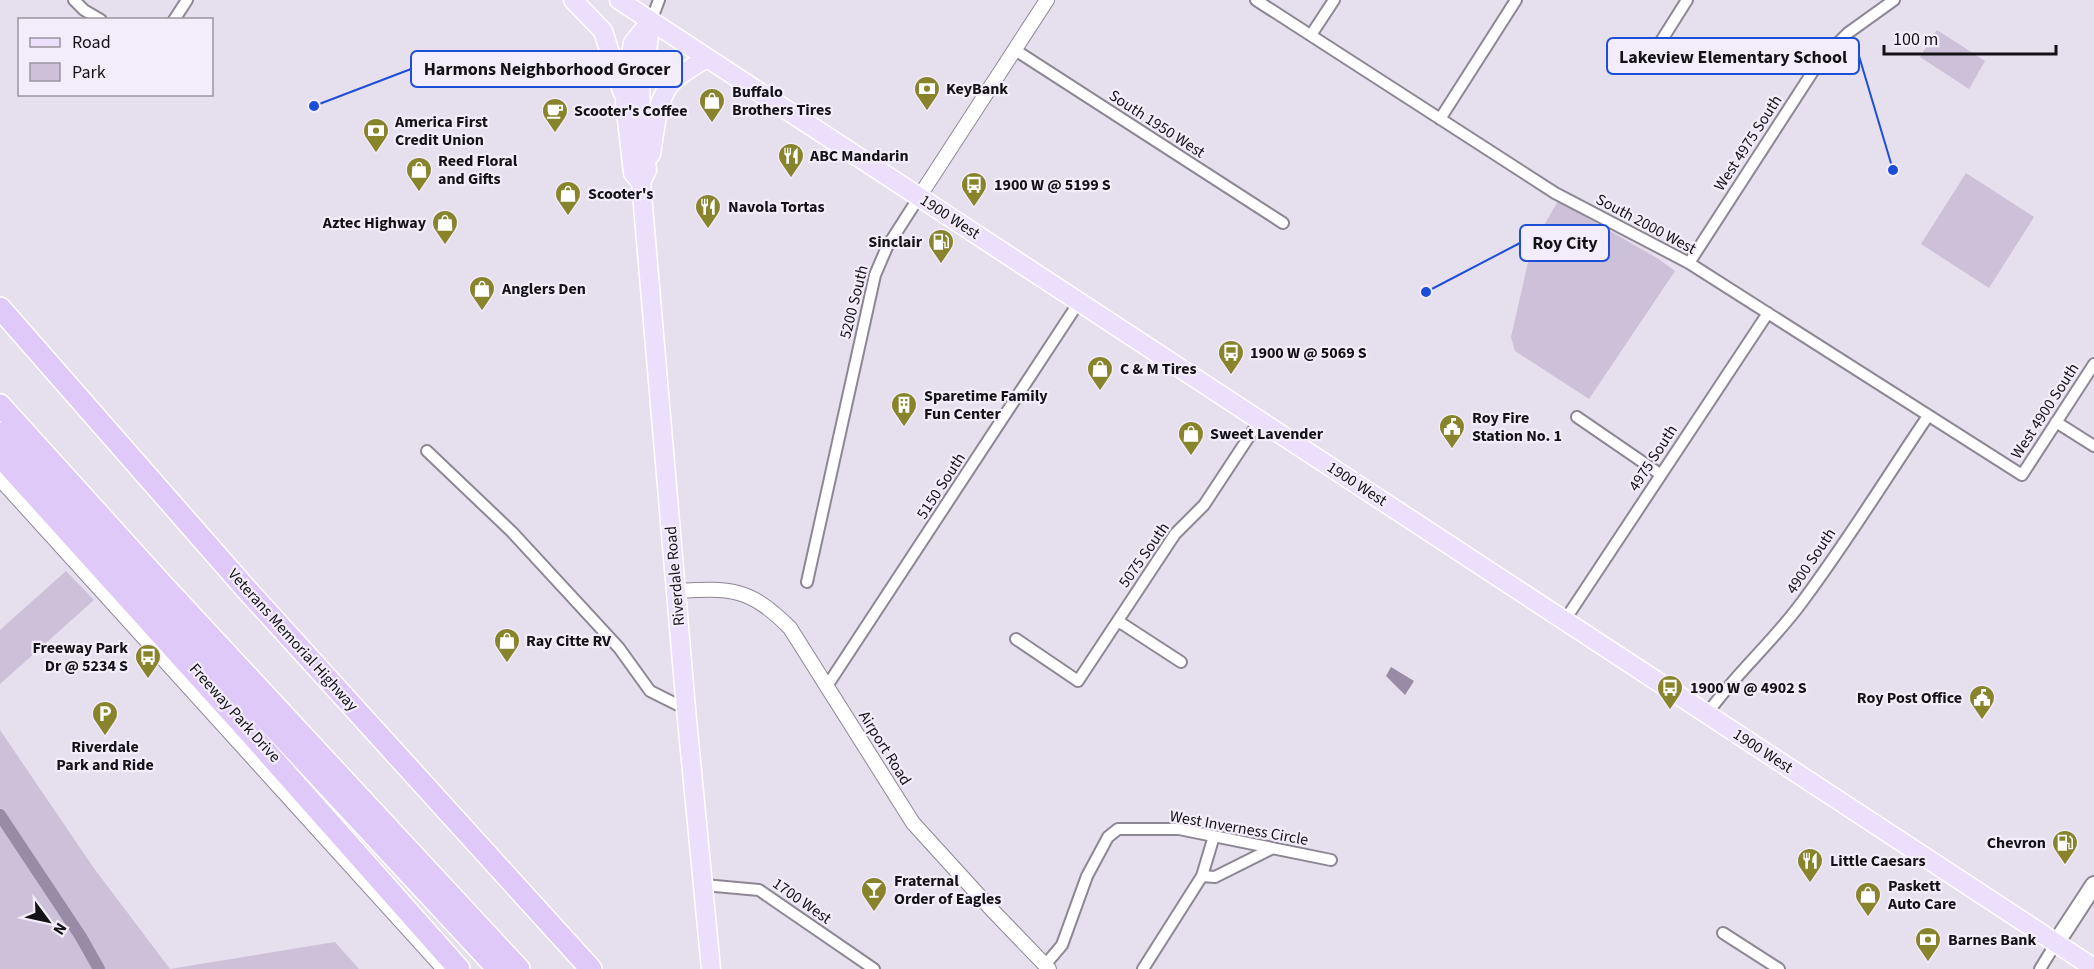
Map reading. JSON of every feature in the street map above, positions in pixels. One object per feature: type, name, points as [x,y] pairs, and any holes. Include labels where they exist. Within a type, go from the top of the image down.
[{"type":"highway","points":[[0,300],[26,336]]},
{"type":"highway","name":"Veterans Memorial Highway","points":[[0,308],[247,590],[591,969]]},
{"type":"highway","points":[[0,405],[162,584],[519,969]]},
{"type":"highway","points":[[0,433],[498,969]]},
{"type":"highway","points":[[0,456],[459,969]]},
{"type":"main road","points":[[573,0],[603,31],[625,102]]},
{"type":"main road","name":"1900 West","points":[[619,0],[2094,968]]},
{"type":"main road","name":"Riverdale Road","points":[[644,176],[633,173],[625,102],[633,44],[651,21]]},
{"type":"main road","name":"Riverdale Road","points":[[651,21],[647,52],[640,78],[644,176],[676,591],[711,969]]},
{"type":"main road","points":[[644,176],[660,103],[670,84],[708,58]]},
{"type":"main road","points":[[2056,943],[2094,885]]},
{"type":"street","points":[[74,0],[84,10],[98,18]]},
{"type":"street","points":[[175,18],[187,0]]},
{"type":"street","points":[[651,21],[659,0]]},
{"type":"street","name":"5200 South","points":[[807,582],[875,275],[887,247],[1047,0]]},
{"type":"street","name":"South 2000 West","points":[[1256,0],[1555,193],[1653,242],[1689,263],[2022,475]]},
{"type":"street","points":[[1311,35],[1334,0]]},
{"type":"street","points":[[1440,119],[1516,0]]},
{"type":"street","points":[[1646,65],[1687,0]]},
{"type":"street","name":"West 4975 South","points":[[1689,263],[1819,62],[1880,4],[1894,0]]},
{"type":"street","name":"South 1950 West","points":[[1015,50],[1283,222]]},
{"type":"street","name":"5150 South","points":[[827,686],[1079,302]]},
{"type":"street","name":"4975 South","points":[[1564,620],[1767,313]]},
{"type":"street","name":"West 4900 South","points":[[2022,475],[2094,364]]},
{"type":"street","name":"4900 South","points":[[1707,714],[1722,692],[1774,637],[1803,601],[1928,416]]},
{"type":"street","points":[[1577,417],[1660,474]]},
{"type":"street","name":"5075 South","points":[[1016,639],[1078,681],[1175,534],[1204,505],[1260,420]]},
{"type":"street","points":[[2056,422],[2094,446]]},
{"type":"street","points":[[427,451],[512,532],[619,648],[650,691],[686,709]]},
{"type":"street","name":"Freeway Park Drive","points":[[0,479],[444,969]]},
{"type":"street","name":"Airport Road","points":[[676,591],[730,590],[750,597],[772,610],[790,628],[913,822],[1047,967]]},
{"type":"street","points":[[1118,621],[1180,662]]},
{"type":"street","name":"West Inverness Circle","points":[[1047,967],[1062,945],[1087,876],[1108,837],[1118,829],[1179,829],[1331,860]]},
{"type":"street","points":[[1143,969],[1202,876],[1214,836]]},
{"type":"street","points":[[1202,876],[1215,877],[1273,848]]},
{"type":"street","name":"1700 West","points":[[704,885],[759,890],[874,969]]},
{"type":"street","points":[[1723,933],[1779,969]]},
{"type":"street","points":[[2040,969],[2056,943]]},
{"type":"green space","points":[[1937,30],[1985,61],[1969,89],[1920,57]]},
{"type":"green space","points":[[1966,173],[2034,217],[1989,288],[1921,244]]},
{"type":"green space","points":[[1558,201],[1657,258],[1675,271],[1589,399],[1515,351],[1511,337],[1529,258],[1536,239]]},
{"type":"green space","points":[[66,571],[94,600],[0,684],[0,630]]},
{"type":"green space","points":[[0,730],[93,867],[170,969],[0,969]]},
{"type":"green space","points":[[335,942],[359,969],[170,969]]},
{"type":"shaded area","points":[[1391,667],[1414,681],[1405,695],[1386,676]]},
{"type":"waterway","points":[[0,815],[81,937],[99,969]]},
{"type":"place","name":"Harmons Neighborhood Grocer","points":[[314,106]]},
{"type":"place","name":"KeyBank","points":[[927,112]]},
{"type":"place","name":"Buffalo Brothers Tires","points":[[712,124]]},
{"type":"place","name":"Scooter's Coffee","points":[[555,134]]},
{"type":"place","name":"America First Credit Union","points":[[376,154]]},
{"type":"place","name":"Lakeview Elementary School","points":[[1893,170]]},
{"type":"place","name":"ABC Mandarin","points":[[791,179]]},
{"type":"place","name":"Reed Floral and Gifts","points":[[419,193]]},
{"type":"place","name":"1900 W @ 5199 S","points":[[974,208]]},
{"type":"place","name":"Scooter's","points":[[568,217]]},
{"type":"place","name":"Navola Tortas","points":[[708,230]]},
{"type":"place","name":"Aztec Highway","points":[[445,246]]},
{"type":"place","name":"Sinclair","points":[[941,265]]},
{"type":"place","name":"Roy City","points":[[1426,292]]},
{"type":"place","name":"Anglers Den","points":[[482,312]]},
{"type":"place","name":"1900 W @ 5069 S","points":[[1231,376]]},
{"type":"place","name":"C & M Tires","points":[[1100,392]]},
{"type":"place","name":"Sparetime Family Fun Center","points":[[904,428]]},
{"type":"place","name":"Roy Fire Station No. 1","points":[[1452,450]]},
{"type":"place","name":"Sweet Lavender","points":[[1191,457]]},
{"type":"place","name":"Ray Citte RV","points":[[507,664]]},
{"type":"place","name":"Freeway Park Dr @ 5234 S","points":[[148,680]]},
{"type":"place","name":"1900 W @ 4902 S","points":[[1670,711]]},
{"type":"place","name":"Roy Post Office","points":[[1982,721]]},
{"type":"place","name":"Riverdale Park and Ride","points":[[105,737]]},
{"type":"place","name":"Chevron","points":[[2065,866]]},
{"type":"place","name":"Little Caesars","points":[[1810,884]]},
{"type":"place","name":"Fraternal Order of Eagles","points":[[874,913]]},
{"type":"place","name":"Paskett Auto Care","points":[[1868,918]]},
{"type":"place","name":"Barnes Bank","points":[[1928,963]]}]
